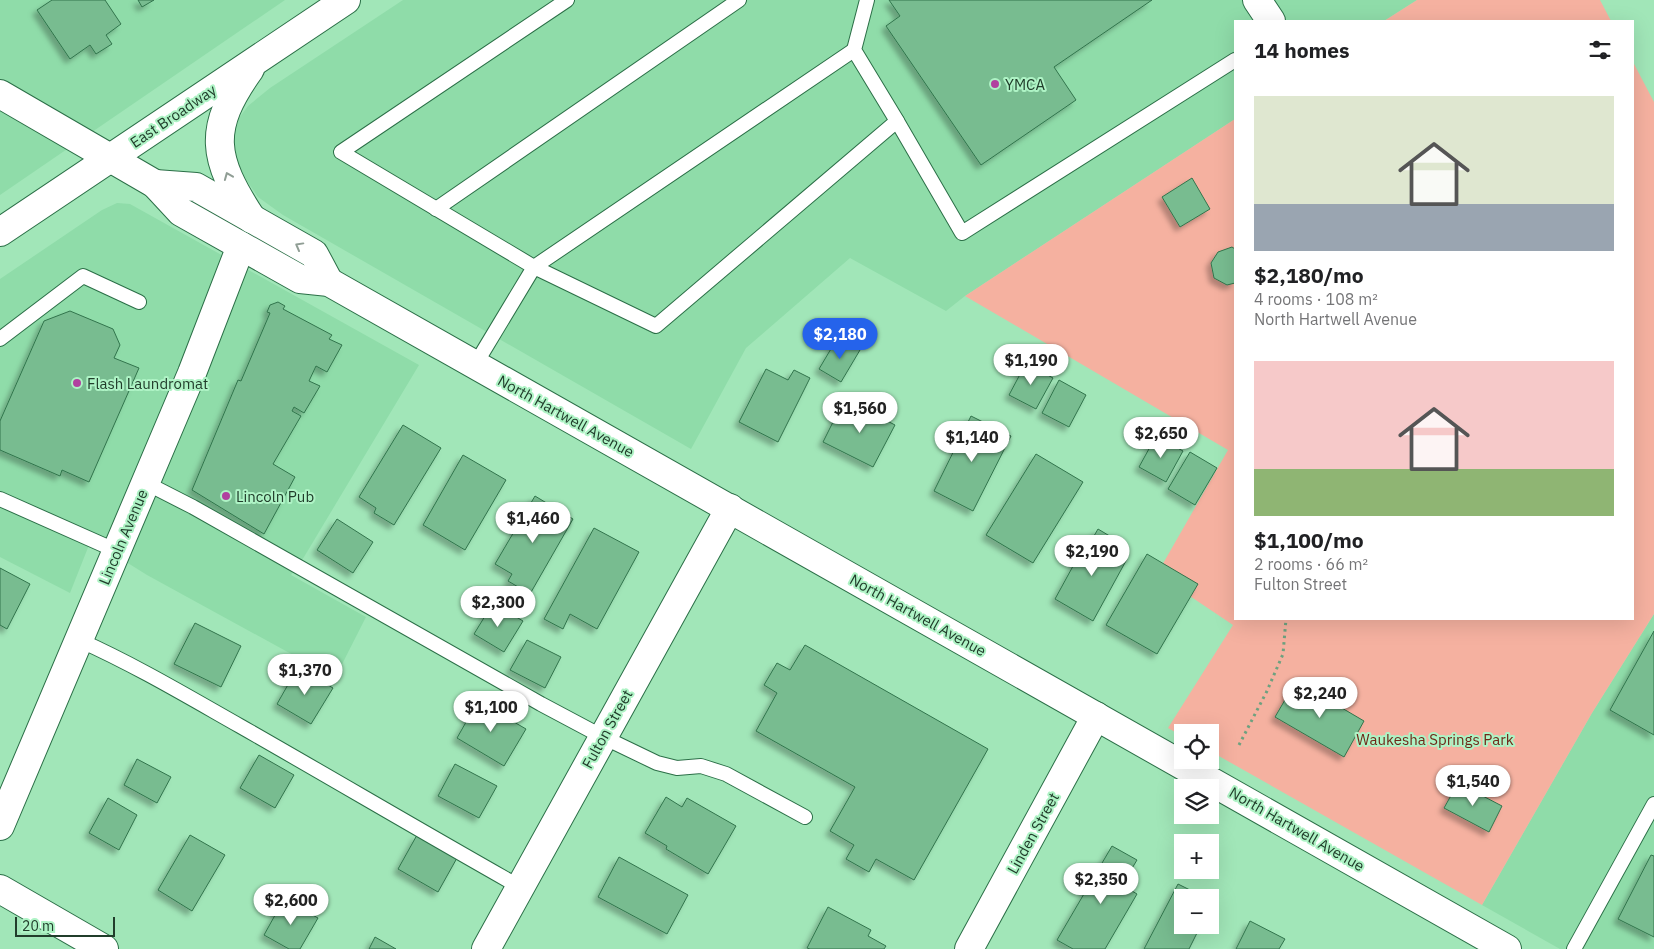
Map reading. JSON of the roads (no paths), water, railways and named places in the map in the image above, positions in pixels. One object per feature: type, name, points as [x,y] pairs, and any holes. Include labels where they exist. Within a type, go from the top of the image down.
[{"type":"street","name":"East Broadway","points":[[0,232],[346,0]]},
{"type":"street","points":[[1257,0],[1270,20]]},
{"type":"street","points":[[252,219],[228,178],[221,157],[219,133],[223,115],[235,90],[257,59]]},
{"type":"street","name":"North Hartwell Avenue","points":[[0,94],[155,184],[181,212],[300,279],[329,282],[1507,949]]},
{"type":"street","name":"North Hartwell Avenue","points":[[155,184],[196,187],[314,254],[329,282]]},
{"type":"street","name":"Lincoln Avenue","points":[[0,826],[192,373],[241,246]]},
{"type":"street","name":"Fulton Street","points":[[486,949],[730,508]]},
{"type":"street","name":"Linden Street","points":[[969,949],[1096,716]]},
{"type":"street","points":[[0,889],[104,949]]},
{"type":"lane","points":[[566,0],[341,152],[534,267],[656,326],[897,121]]},
{"type":"lane","points":[[436,209],[739,0]]},
{"type":"lane","points":[[475,365],[534,267],[854,50],[867,0]]},
{"type":"lane","points":[[854,50],[962,233],[1234,61]]},
{"type":"lane","points":[[0,339],[82,276],[139,302]]},
{"type":"lane","points":[[146,482],[541,704],[656,763],[677,768],[701,766],[726,774],[805,816]]},
{"type":"lane","points":[[0,499],[117,551]]},
{"type":"lane","points":[[79,640],[133,665],[293,756],[393,816],[520,886]]},
{"type":"lane","points":[[1574,949],[1654,804]]},
{"type":"place","name":"YMCA","points":[[995,84]]},
{"type":"place","name":"Flash Laundromat","points":[[77,383]]},
{"type":"place","name":"Lincoln Pub","points":[[226,496]]},
{"type":"park label","name":"Waukesha Springs Park","points":[[1435,739]]}]
